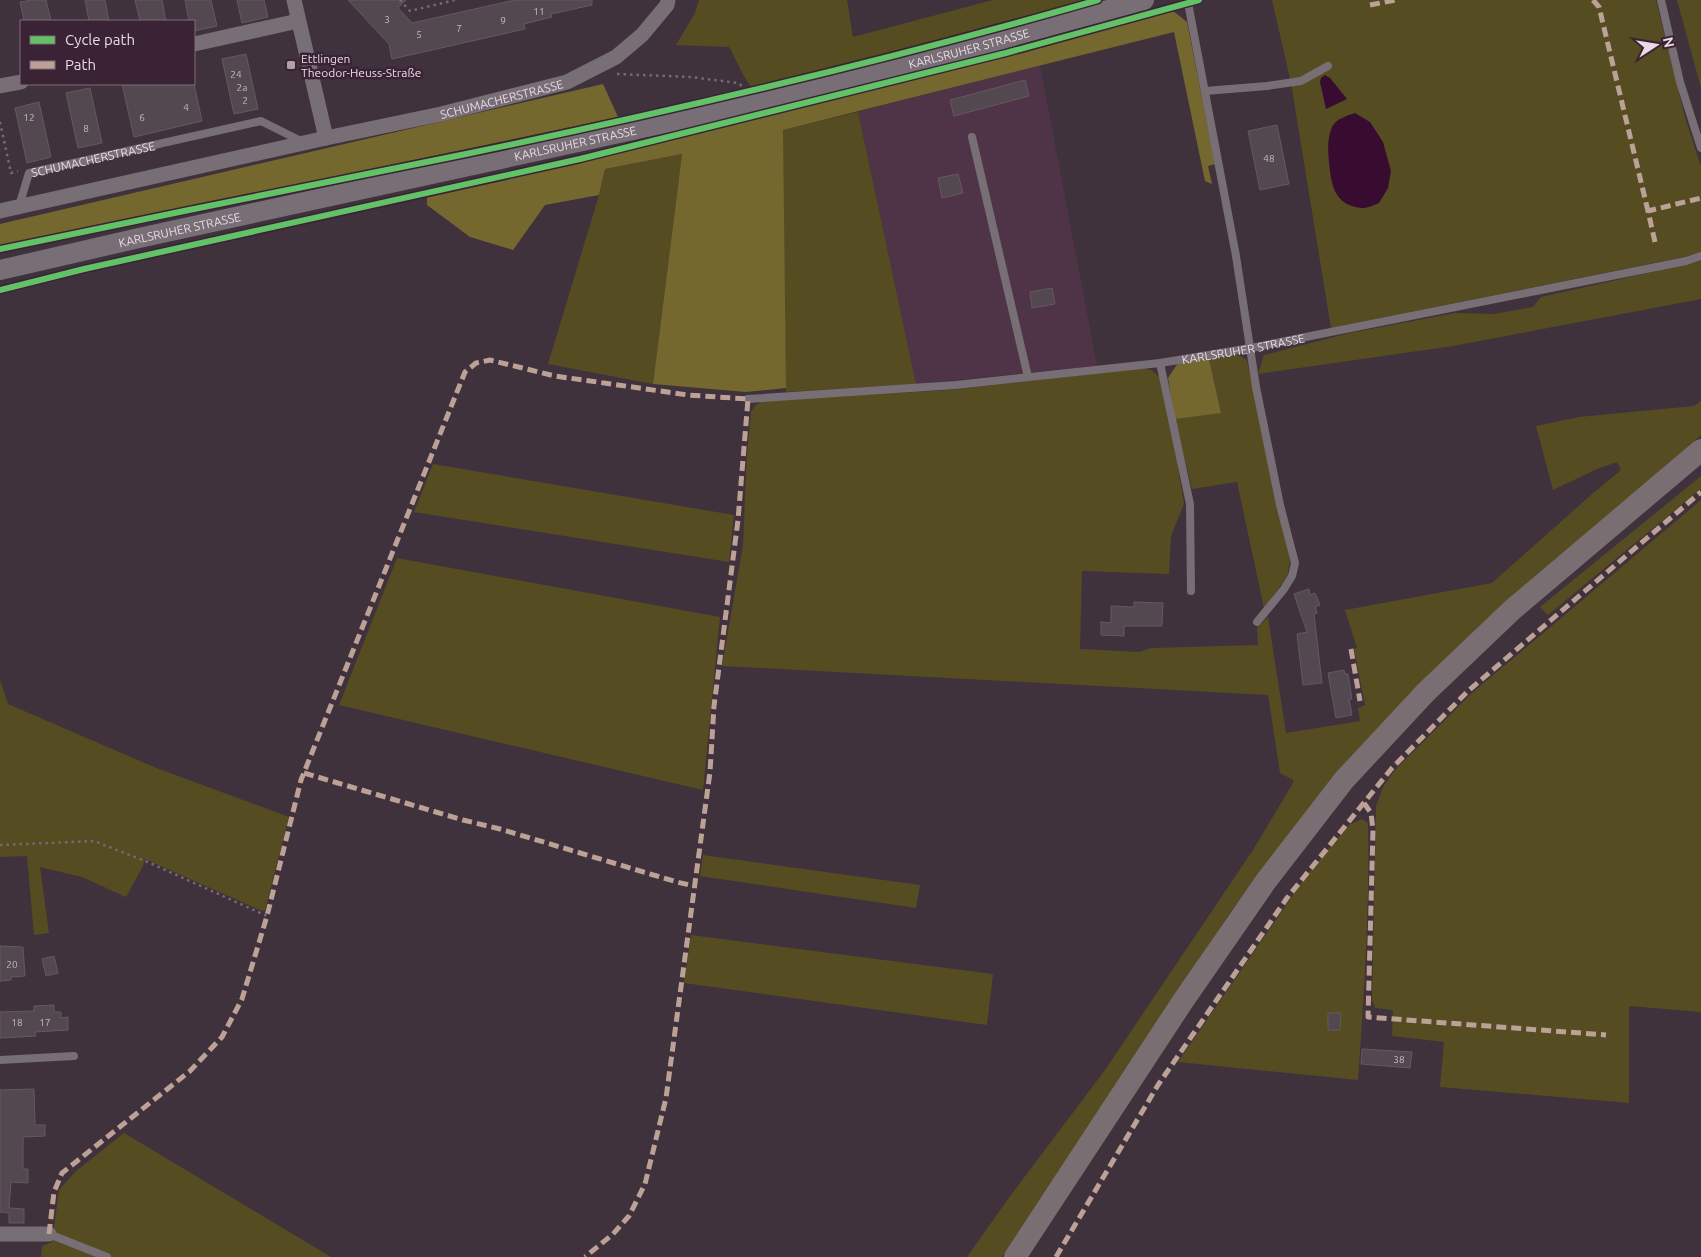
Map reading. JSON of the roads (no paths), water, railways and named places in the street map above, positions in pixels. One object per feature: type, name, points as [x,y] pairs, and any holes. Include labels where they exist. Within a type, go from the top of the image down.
[{"type":"main road","name":"KARLSRUHER STRASSE","points":[[0,271],[139,238],[752,104],[967,49],[1144,0]]},
{"type":"main road","points":[[1015,1257],[1183,1001],[1266,881],[1344,780],[1426,692],[1512,610],[1701,450]]},
{"type":"street","points":[[294,0],[326,138]]},
{"type":"street","name":"SCHUMACHERSTRASSE","points":[[0,211],[440,114],[567,82],[616,57],[642,35],[667,5],[668,0]]},
{"type":"street","points":[[195,44],[298,21]]},
{"type":"street","points":[[0,86],[20,82]]},
{"type":"street","points":[[0,1234],[49,1234]]},
{"type":"lane","points":[[1661,0],[1680,82],[1701,148]]},
{"type":"lane","points":[[1189,8],[1236,256],[1256,387],[1276,485],[1295,563],[1292,576],[1284,589],[1257,622]]},
{"type":"lane","points":[[1205,91],[1259,87],[1301,81],[1328,66]]},
{"type":"lane","name":"SCHUMACHERSTRASSE","points":[[19,206],[29,174],[261,122],[304,143]]},
{"type":"lane","points":[[972,137],[1028,377]]},
{"type":"lane","name":"KARLSRUHER STRASSE","points":[[748,399],[956,385],[1160,363],[1251,348],[1686,261],[1701,256]]},
{"type":"lane","points":[[1160,363],[1190,504],[1191,591]]},
{"type":"lane","points":[[0,1060],[74,1056]]},
{"type":"lane","points":[[49,1234],[107,1257]]},
{"type":"place","name":"Ettlingen Theodor-Heuss-Straße","points":[[291,65]]}]
